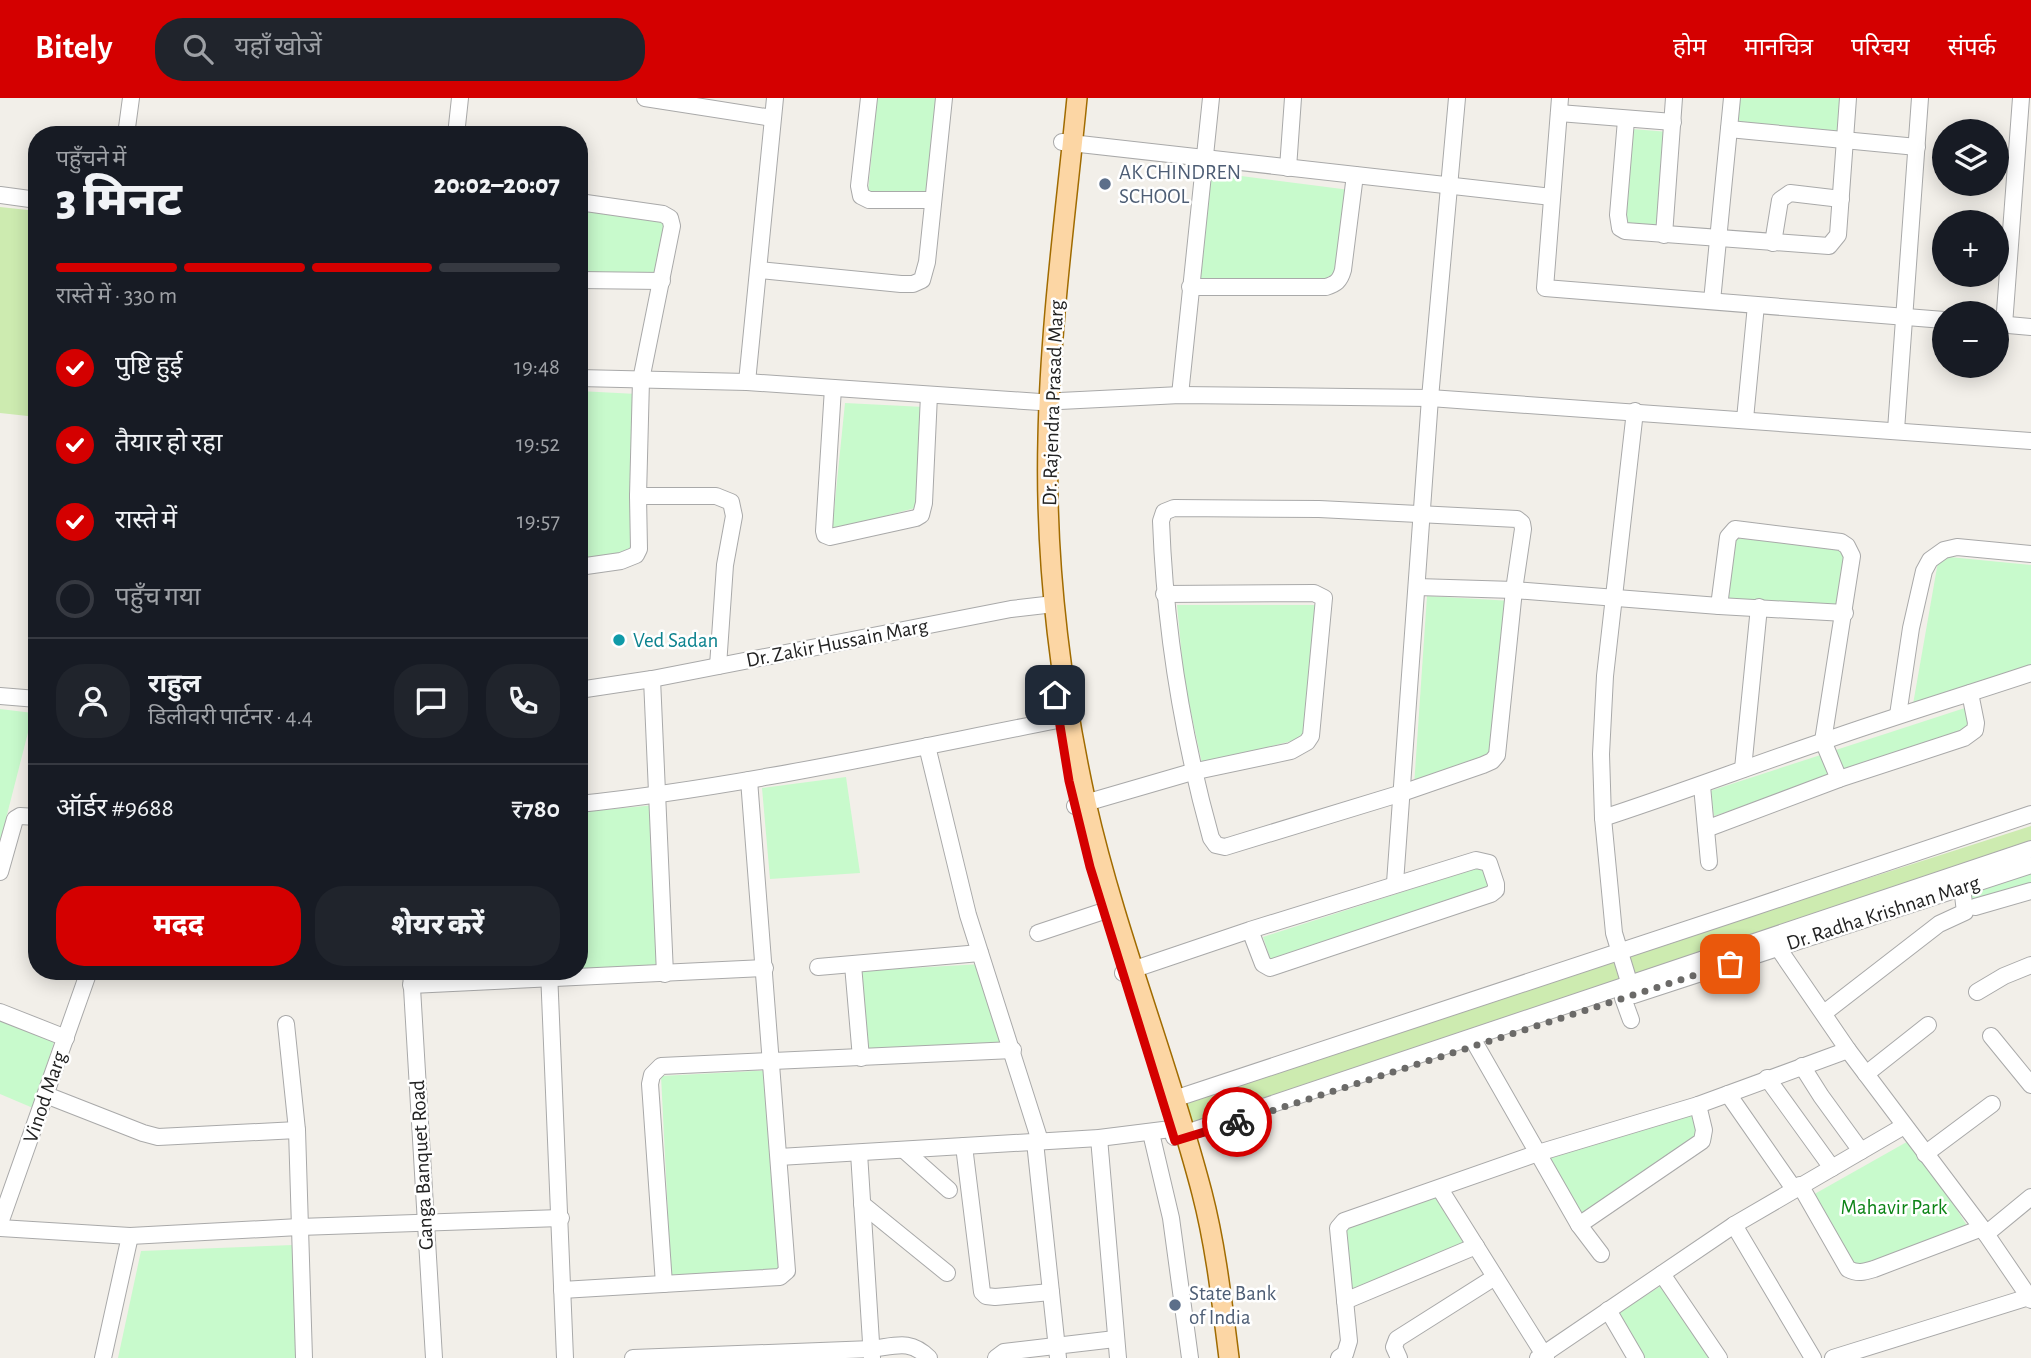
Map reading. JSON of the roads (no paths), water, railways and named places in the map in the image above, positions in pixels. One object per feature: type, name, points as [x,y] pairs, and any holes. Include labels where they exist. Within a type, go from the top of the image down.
[{"type":"main road","name":"Dr. Rajendra Prasad Marg","points":[[1067,98],[1067,143],[1057,289],[1045,402],[1048,604],[1058,720],[1178,1136],[1205,1277],[1216,1358]]},
{"type":"main road","name":"Dr. Rajendra Prasad Marg","points":[[1067,143],[1077,98]]},
{"type":"main road","name":"Dr. Rajendra Prasad Marg","points":[[1048,604],[1069,713],[1081,805],[1104,911],[1129,972],[1174,1099],[1178,1136],[1203,1196],[1217,1267],[1229,1358]]},
{"type":"street","points":[[127,126],[131,98]]},
{"type":"street","points":[[457,126],[460,98]]},
{"type":"street","points":[[645,98],[772,118]]},
{"type":"street","points":[[747,382],[775,98]]},
{"type":"street","points":[[869,98],[859,186],[861,196],[869,200],[932,200]]},
{"type":"street","points":[[759,270],[913,284],[922,280],[926,273],[944,98]]},
{"type":"street","points":[[1180,395],[1211,98]]},
{"type":"street","points":[[1288,168],[1293,98]]},
{"type":"street","points":[[1395,883],[1430,398],[1457,98]]},
{"type":"street","points":[[1664,235],[1674,98]]},
{"type":"street","points":[[1712,302],[1732,98]]},
{"type":"street","points":[[1626,120],[1618,215],[1620,228],[1629,233],[1829,246],[1838,234],[1848,98]]},
{"type":"street","points":[[1896,430],[1920,98]]},
{"type":"street","points":[[1672,122],[1626,120],[1559,106],[1545,288],[1932,319]]},
{"type":"street","points":[[2003,301],[2024,108]]},
{"type":"street","points":[[1729,130],[1917,147]]},
{"type":"street","points":[[1067,143],[1552,197]]},
{"type":"street","points":[[1190,287],[1326,287],[1335,284],[1343,270],[1355,175]]},
{"type":"street","points":[[0,195],[28,199]]},
{"type":"street","points":[[1773,243],[1780,200],[1784,195],[1841,199]]},
{"type":"street","points":[[588,203],[663,214],[670,218],[672,226],[640,380],[639,549],[636,555],[621,561],[588,566]]},
{"type":"street","points":[[588,280],[662,281]]},
{"type":"street","points":[[1745,419],[1756,305]]},
{"type":"street","points":[[2009,326],[2031,327]]},
{"type":"street","points":[[588,378],[747,382],[1045,402],[1180,395],[1430,398],[2031,441]]},
{"type":"street","points":[[834,388],[824,531],[825,535],[830,537],[921,515],[924,503],[929,395]]},
{"type":"street","points":[[1631,1020],[1629,993],[1608,885],[1601,754],[1605,676],[1635,411]]},
{"type":"street","points":[[638,496],[716,496],[731,502],[734,516],[725,565],[718,666]]},
{"type":"street","points":[[1168,509],[1319,509],[1517,519],[1522,523],[1523,529],[1514,590],[1497,755],[1492,761],[1402,793],[1220,847],[1211,838],[1192,772],[1175,683],[1164,594],[1161,521],[1164,512],[1168,509]]},
{"type":"street","points":[[1719,606],[1730,532],[1742,529],[1847,545],[1852,556],[1822,741],[1839,779]]},
{"type":"street","points":[[1898,715],[1911,628],[1924,571],[1930,560],[1944,550],[1957,547],[2031,555]]},
{"type":"street","points":[[1417,587],[1616,596],[1719,606],[1844,613]]},
{"type":"street","points":[[1081,805],[1192,772],[1291,751],[1307,742],[1311,736],[1324,598],[1314,593],[1164,594]]},
{"type":"street","name":"Dr. Zakir Hussain Marg","points":[[588,689],[1048,604]]},
{"type":"street","points":[[1743,769],[1759,607]]},
{"type":"street","points":[[1603,818],[1702,786],[1898,715],[2031,673]]},
{"type":"street","points":[[652,679],[665,974]]},
{"type":"street","points":[[1706,829],[1969,734],[1975,730],[1976,723],[1970,693]]},
{"type":"street","points":[[0,696],[28,698]]},
{"type":"street","points":[[588,803],[657,796],[749,780],[1058,720]]},
{"type":"street","points":[[927,746],[979,953],[1013,1050],[1038,1142],[1057,1352]]},
{"type":"street","points":[[562,1290],[785,1275],[788,1266],[749,780]]},
{"type":"street","points":[[1702,786],[1709,862]]},
{"type":"street","points":[[1174,1099],[1619,951],[1748,911],[2031,814]]},
{"type":"street","points":[[0,872],[15,819],[28,816]]},
{"type":"street","points":[[1833,1358],[2030,1298],[1984,1231],[1903,1126],[1775,942],[2031,849]]},
{"type":"street","points":[[1129,972],[1250,930],[1395,883],[1483,860],[1489,863],[1496,884],[1496,890],[1491,894],[1270,968],[1263,964],[1250,930]]},
{"type":"street","name":"Dr. Radha Krishnan Marg","points":[[1178,1136],[1476,1045],[1775,942],[2031,865]]},
{"type":"street","points":[[1824,1013],[1939,924],[1965,912],[1962,887]]},
{"type":"street","points":[[1975,906],[2031,891]]},
{"type":"street","points":[[1038,933],[1104,911]]},
{"type":"street","points":[[818,967],[979,953]]},
{"type":"street","points":[[853,965],[861,1058]]},
{"type":"street","points":[[588,975],[665,974],[765,968]]},
{"type":"street","points":[[1977,992],[1996,980],[2028,970]]},
{"type":"street","name":"Vinod Marg","points":[[0,1226],[86,980]]},
{"type":"street","name":"Ganga Banquet Road","points":[[411,980],[434,1358]]},
{"type":"street","points":[[549,980],[565,1358]]},
{"type":"street","points":[[779,1157],[1151,1133],[1178,1136],[1629,993]]},
{"type":"street","points":[[0,1012],[66,1038]]},
{"type":"street","points":[[286,1024],[297,1130],[304,1358]]},
{"type":"street","points":[[1866,1074],[1928,1025]]},
{"type":"street","points":[[1991,1036],[2031,1084]]},
{"type":"street","points":[[1476,1045],[1578,1225],[1601,1254]]},
{"type":"street","points":[[1339,1358],[1345,1354],[1349,1342],[1338,1228],[1340,1224],[1538,1153],[1699,1105],[1848,1049]]},
{"type":"street","points":[[664,1283],[650,1084],[656,1069],[667,1064],[1013,1050]]},
{"type":"street","points":[[1802,1066],[1861,1151]]},
{"type":"street","points":[[1767,1078],[1832,1168]]},
{"type":"street","points":[[1728,1094],[1797,1187],[1848,1269],[1854,1272],[1874,1269],[1984,1231],[2031,1197]]},
{"type":"street","points":[[46,1095],[158,1137],[297,1130]]},
{"type":"street","points":[[1925,1154],[1992,1104]]},
{"type":"street","points":[[1578,1225],[1702,1141],[1704,1130],[1699,1105]]},
{"type":"street","points":[[1440,1189],[1542,1357],[1734,1225],[1903,1126]]},
{"type":"street","points":[[1151,1133],[1171,1218],[1190,1358]]},
{"type":"street","points":[[1099,1138],[1118,1358]]},
{"type":"street","points":[[964,1146],[982,1292],[986,1296],[995,1297],[1051,1292]]},
{"type":"street","points":[[904,1150],[949,1190]]},
{"type":"street","points":[[859,1153],[872,1354]]},
{"type":"street","points":[[862,1204],[947,1273]]},
{"type":"street","points":[[0,1226],[130,1236],[561,1218]]},
{"type":"street","points":[[1734,1225],[1814,1358]]},
{"type":"street","points":[[103,1358],[130,1236]]},
{"type":"street","points":[[1345,1301],[1476,1246]]},
{"type":"street","points":[[1662,1274],[1718,1358]]},
{"type":"street","points":[[1399,1358],[1394,1347],[1397,1339],[1495,1277]]},
{"type":"street","points":[[1608,1310],[1636,1358]]},
{"type":"street","points":[[996,1358],[1004,1352],[1057,1352],[1115,1339]]},
{"type":"street","points":[[633,1358],[872,1354],[909,1345],[919,1348],[929,1358]]},
{"type":"place","name":"AK CHINDREN SCHOOL","points":[[1105,184]]},
{"type":"place","name":"Ved Sadan","points":[[619,640]]},
{"type":"place","name":"State Bank of India","points":[[1175,1305]]},
{"type":"park label","name":"Mahavir Park","points":[[1894,1207]]}]
